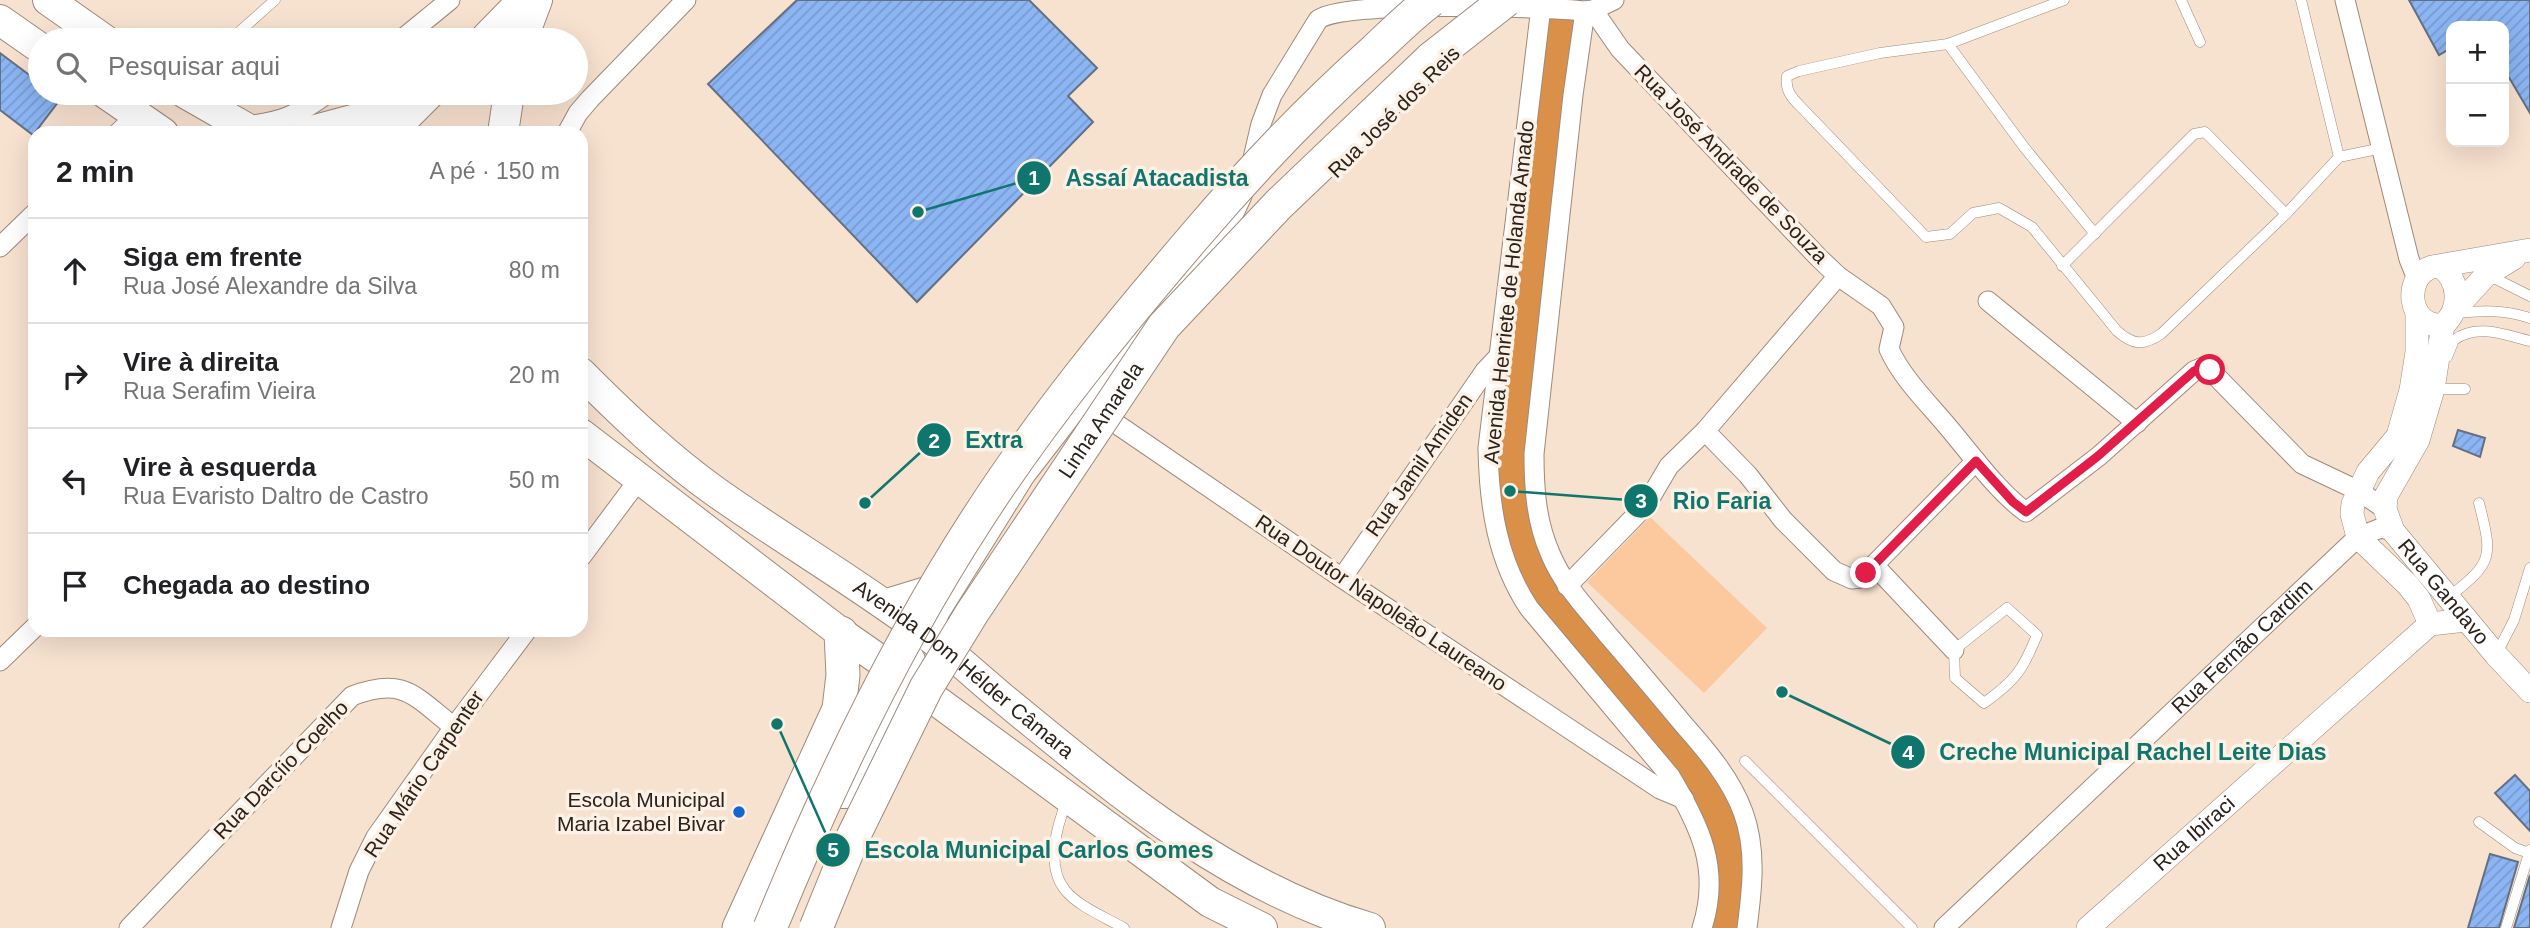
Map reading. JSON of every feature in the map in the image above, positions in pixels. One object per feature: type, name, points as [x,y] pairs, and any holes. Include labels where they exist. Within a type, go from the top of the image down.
[{"type":"highway","name":"Linha Amarela","points":[[816,928],[853,837],[926,688],[972,613],[1164,326],[1317,167],[1432,58],[1506,0]]},
{"type":"highway","name":"Linha Amarela","points":[[770,928],[815,818],[890,667],[978,516],[1058,403],[1116,328],[1248,173],[1335,86],[1453,12]]},
{"type":"highway","points":[[739,928],[839,709],[842,691],[841,633]]},
{"type":"main road","points":[[48,0],[88,28]]},
{"type":"main road","points":[[496,28],[523,0]]},
{"type":"main road","points":[[526,28],[537,0]]},
{"type":"main road","points":[[0,20],[28,40]]},
{"type":"main road","points":[[114,105],[127,124]]},
{"type":"main road","points":[[206,105],[242,126]]},
{"type":"main road","points":[[330,126],[360,118],[385,105]]},
{"type":"main road","points":[[397,126],[418,105]]},
{"type":"main road","name":"Avenida Dom Hélder Câmara","points":[[588,379],[674,459],[715,491],[932,638],[1000,696],[1135,803],[1215,860],[1291,899],[1370,928]]},
{"type":"main road","name":"Avenida Dom Hélder Câmara","points":[[588,439],[841,633],[1210,902],[1262,928]]},
{"type":"main road","points":[[817,756],[818,774],[824,785],[834,793],[847,793],[856,785],[907,679],[910,639],[903,619]]},
{"type":"street","points":[[416,28],[450,0]]},
{"type":"street","points":[[588,101],[686,0]]},
{"type":"street","points":[[932,638],[939,614],[963,572],[1025,476],[1082,400],[1229,224],[1243,194],[1261,124],[1272,95],[1322,16],[1368,9],[1453,12],[1569,9],[1614,0]]},
{"type":"street","points":[[2345,0],[2409,259],[2417,279],[2414,297],[2417,352],[2411,390],[2398,436],[2368,472],[2351,514],[2358,537],[2381,528],[2393,531]]},
{"type":"street","name":"Rua José Andrade de Souza","points":[[1569,9],[1620,49],[1819,258],[1838,276],[1881,306],[1895,327],[1889,349],[1907,377],[1976,461]]},
{"type":"street","name":"Avenida Henriete de Holanda Amado","points":[[1569,9],[1500,355],[1488,449],[1494,522],[1517,590],[1529,608],[1670,776],[1684,799],[1703,840],[1709,862],[1710,888],[1702,928]]},
{"type":"street","name":"Avenida Henriete de Holanda Amado","points":[[1569,9],[1573,95],[1534,454],[1534,489],[1540,524],[1550,554],[1567,586],[1705,750],[1730,784],[1744,814],[1751,847],[1753,880],[1747,928]]},
{"type":"street","points":[[263,126],[292,117],[310,105]]},
{"type":"street","points":[[571,126],[585,105]]},
{"type":"street","points":[[0,247],[28,220]]},
{"type":"street","points":[[2417,279],[2426,269],[2528,251]]},
{"type":"street","points":[[2417,315],[2434,326],[2451,316],[2486,275],[2528,251]]},
{"type":"street","points":[[1704,431],[1748,475],[1783,520],[1845,578],[1860,578],[1976,461],[2013,502],[2026,512],[2137,423],[2194,371],[2203,367],[2210,370],[2302,464],[2359,491],[2385,509],[2391,486],[2418,440],[2456,297],[2449,264]]},
{"type":"street","points":[[1567,586],[1646,505],[1669,466],[1704,431],[1838,276]]},
{"type":"street","points":[[1988,301],[2137,423]]},
{"type":"street","name":"Rua Jamil Amiden","points":[[1342,578],[1485,371],[1500,355]]},
{"type":"street","name":"Rua Doutor Napoleão Laureano","points":[[1082,400],[1342,578],[1660,789],[1684,799]]},
{"type":"street","points":[[588,548],[640,478]]},
{"type":"street","name":"Rua Gandavo","points":[[2385,509],[2393,531],[2466,620],[2530,691]]},
{"type":"street","name":"Rua Gandavo","points":[[2358,537],[2408,585],[2419,599],[2430,624]]},
{"type":"street","name":"Rua Fernão Cardim","points":[[1944,928],[2358,537]]},
{"type":"street","points":[[1874,565],[1954,650]]},
{"type":"street","points":[[878,601],[963,572]]},
{"type":"street","points":[[2430,624],[2466,620]]},
{"type":"street","name":"Rua Ibiraci","points":[[2088,928],[2430,624]]},
{"type":"street","points":[[0,661],[28,634]]},
{"type":"street","name":"Rua Mário Carpenter","points":[[341,928],[359,871],[376,837],[522,637]]},
{"type":"street","name":"Rua Darcíio Coelho","points":[[130,928],[352,696],[373,688],[394,687],[414,696],[454,727]]},
{"type":"lane","points":[[244,28],[275,0]]},
{"type":"lane","points":[[2064,0],[1948,44],[1880,54],[1799,71],[1787,76],[1786,84],[1790,95],[1800,106],[1926,237],[1950,234],[1973,213],[1999,208],[2032,227],[2062,266],[2126,338],[2138,344],[2149,342],[2161,334],[2286,214],[2339,158],[2382,148]]},
{"type":"lane","points":[[2181,0],[2200,42]]},
{"type":"lane","points":[[2301,0],[2339,158]]},
{"type":"lane","name":"Rua José dos Reis","points":[[1453,12],[1463,44],[1461,50]]},
{"type":"lane","points":[[1948,44],[2024,147],[2095,234]]},
{"type":"lane","points":[[2062,266],[2194,135],[2205,132],[2286,214]]},
{"type":"lane","points":[[1218,236],[1251,238],[1275,225]]},
{"type":"lane","points":[[2449,264],[2486,275],[2530,296]]},
{"type":"lane","points":[[2451,316],[2483,310],[2530,317]]},
{"type":"lane","points":[[2465,389],[2433,383],[2454,340],[2462,335],[2489,331],[2530,341]]},
{"type":"lane","points":[[2449,598],[2474,577],[2486,561],[2488,537],[2479,503]]},
{"type":"lane","points":[[2496,655],[2514,620],[2530,568]]},
{"type":"lane","points":[[2007,608],[2037,635],[2026,663],[2009,685],[1984,703],[1955,678],[1954,650],[2007,608]]},
{"type":"lane","points":[[1745,761],[1912,928]]},
{"type":"lane","points":[[1068,798],[1058,822],[1055,847],[1057,875],[1065,889],[1077,901],[1124,928]]},
{"type":"lane","points":[[2479,822],[2515,848],[2530,852],[2506,928]]},
{"type":"shaded area","points":[[1650,517],[1767,628],[1704,693],[1587,582]]},
{"type":"building","points":[[797,0],[1029,0],[1097,68],[1068,96],[1093,122],[917,302],[708,84]]},
{"type":"building","points":[[2409,0],[2530,0],[2530,113],[2509,77],[2509,21],[2446,21],[2446,51],[2439,55]]},
{"type":"building","points":[[0,53],[28,74],[28,105],[56,105],[40,126],[28,126],[28,131],[0,110]]},
{"type":"building","points":[[2458,430],[2485,438],[2480,457],[2453,446]]},
{"type":"building","points":[[2515,775],[2530,791],[2530,831],[2495,793]]},
{"type":"building","points":[[2490,854],[2518,862],[2499,928],[2468,928]]},
{"type":"building","points":[[2530,875],[2530,928],[2514,928]]},
{"type":"waterway","points":[[1563,0],[1510,442],[1510,491],[1522,543],[1545,590],[1704,788],[1723,827],[1731,870],[1729,917],[1725,928]]},
{"type":"place","name":"Assaí Atacadista","points":[[918,212]]},
{"type":"place","name":"Rio Faria","points":[[1510,491]]},
{"type":"place","name":"Extra","points":[[865,503]]},
{"type":"place","name":"Creche Municipal Rachel Leite Dias","points":[[1782,692]]},
{"type":"place","name":"Escola Municipal Carlos Gomes","points":[[777,724]]},
{"type":"place","name":"Escola Municipal Maria Izabel Bivar","points":[[739,812]]},
{"type":"route","points":[[1866,573],[1976,461],[2013,502],[2026,512],[2098,456],[2194,371],[2203,367],[2210,370]]}]
